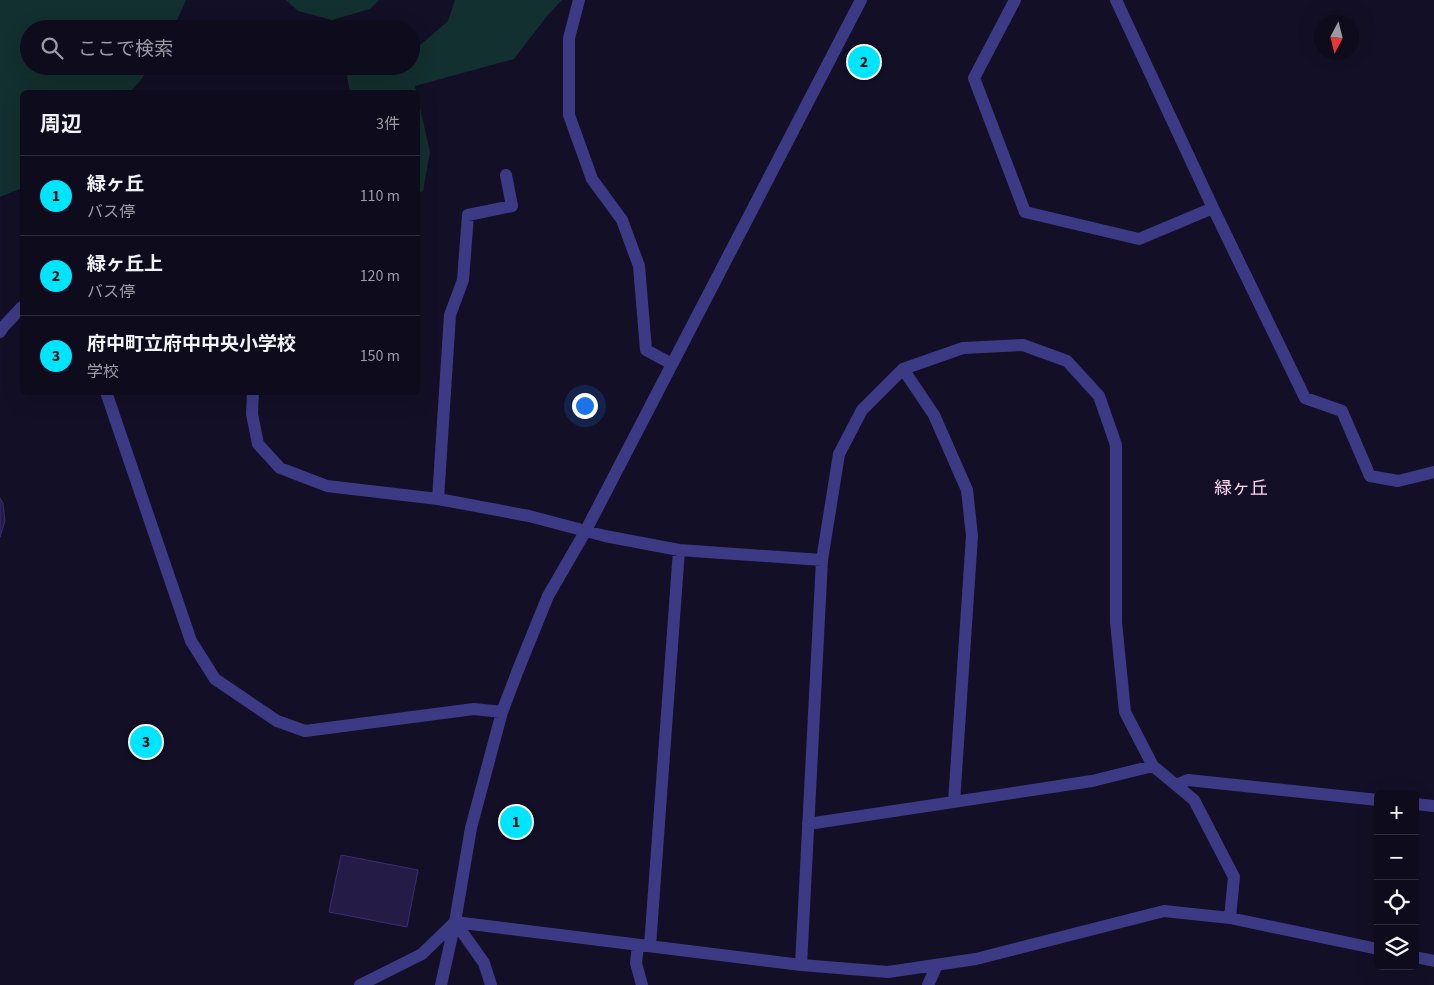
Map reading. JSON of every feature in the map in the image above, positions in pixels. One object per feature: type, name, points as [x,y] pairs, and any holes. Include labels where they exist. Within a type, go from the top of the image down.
[{"type":"street","points":[[579,0],[569,38],[569,115],[592,179],[622,220],[639,266],[646,350],[672,364]]},
{"type":"street","points":[[441,985],[455,922],[471,828],[502,712],[548,596],[585,532],[861,0]]},
{"type":"street","points":[[1015,0],[974,78],[1026,212],[1139,239],[1213,208]]},
{"type":"street","points":[[1116,0],[1213,208],[1305,398],[1342,411],[1370,476],[1398,481],[1434,472]]},
{"type":"street","points":[[438,499],[450,314],[463,280],[468,216],[512,206],[506,175]]},
{"type":"street","points":[[0,332],[20,309]]},
{"type":"street","points":[[801,965],[822,560],[839,454],[862,410],[903,369],[963,348],[1023,345],[1067,361],[1099,396],[1116,445],[1116,622],[1125,712],[1153,766],[1194,800],[1234,877],[1230,918]]},
{"type":"street","points":[[903,369],[934,415],[967,490],[972,536],[954,802]]},
{"type":"street","points":[[107,395],[191,641],[215,679],[277,721],[305,732],[474,708],[502,712]]},
{"type":"street","points":[[253,395],[252,414],[258,444],[280,468],[327,486],[438,499],[529,516],[585,532],[679,550],[822,560]]},
{"type":"street","points":[[642,985],[636,963],[644,945],[679,550]]},
{"type":"street","points":[[808,824],[1092,781],[1153,766]]},
{"type":"street","points":[[1176,785],[1188,780],[1374,800]]},
{"type":"street","points":[[1419,804],[1434,806]]},
{"type":"street","points":[[455,922],[801,965],[888,972],[976,959],[1164,911],[1230,918],[1374,948]]},
{"type":"street","points":[[360,985],[422,954],[455,922]]},
{"type":"street","points":[[455,922],[484,963],[491,985]]},
{"type":"street","points":[[1419,958],[1434,960]]},
{"type":"street","points":[[928,985],[937,965]]},
{"type":"green space","points":[[0,0],[186,0],[177,20],[20,20],[20,75],[144,75],[132,90],[20,90],[20,189],[0,197]]},
{"type":"green space","points":[[286,0],[379,0],[370,9],[332,20],[298,11]]},
{"type":"green space","points":[[455,0],[562,0],[547,16],[514,59],[415,86],[416,90],[350,90],[347,75],[420,75],[420,45],[448,21]]},
{"type":"green space","points":[[420,108],[430,152],[423,191],[420,192]]},
{"type":"building","points":[[0,498],[3,503],[5,521],[0,537]]},
{"type":"building","points":[[341,855],[418,870],[407,927],[329,912]]},
{"type":"place","name":"緑ヶ丘上","points":[[864,62]]},
{"type":"place","name":"府中町立府中中央小学校","points":[[146,742]]},
{"type":"place","name":"緑ヶ丘","points":[[516,822]]},
{"type":"district","name":"緑ヶ丘","points":[[1241,488]]}]
